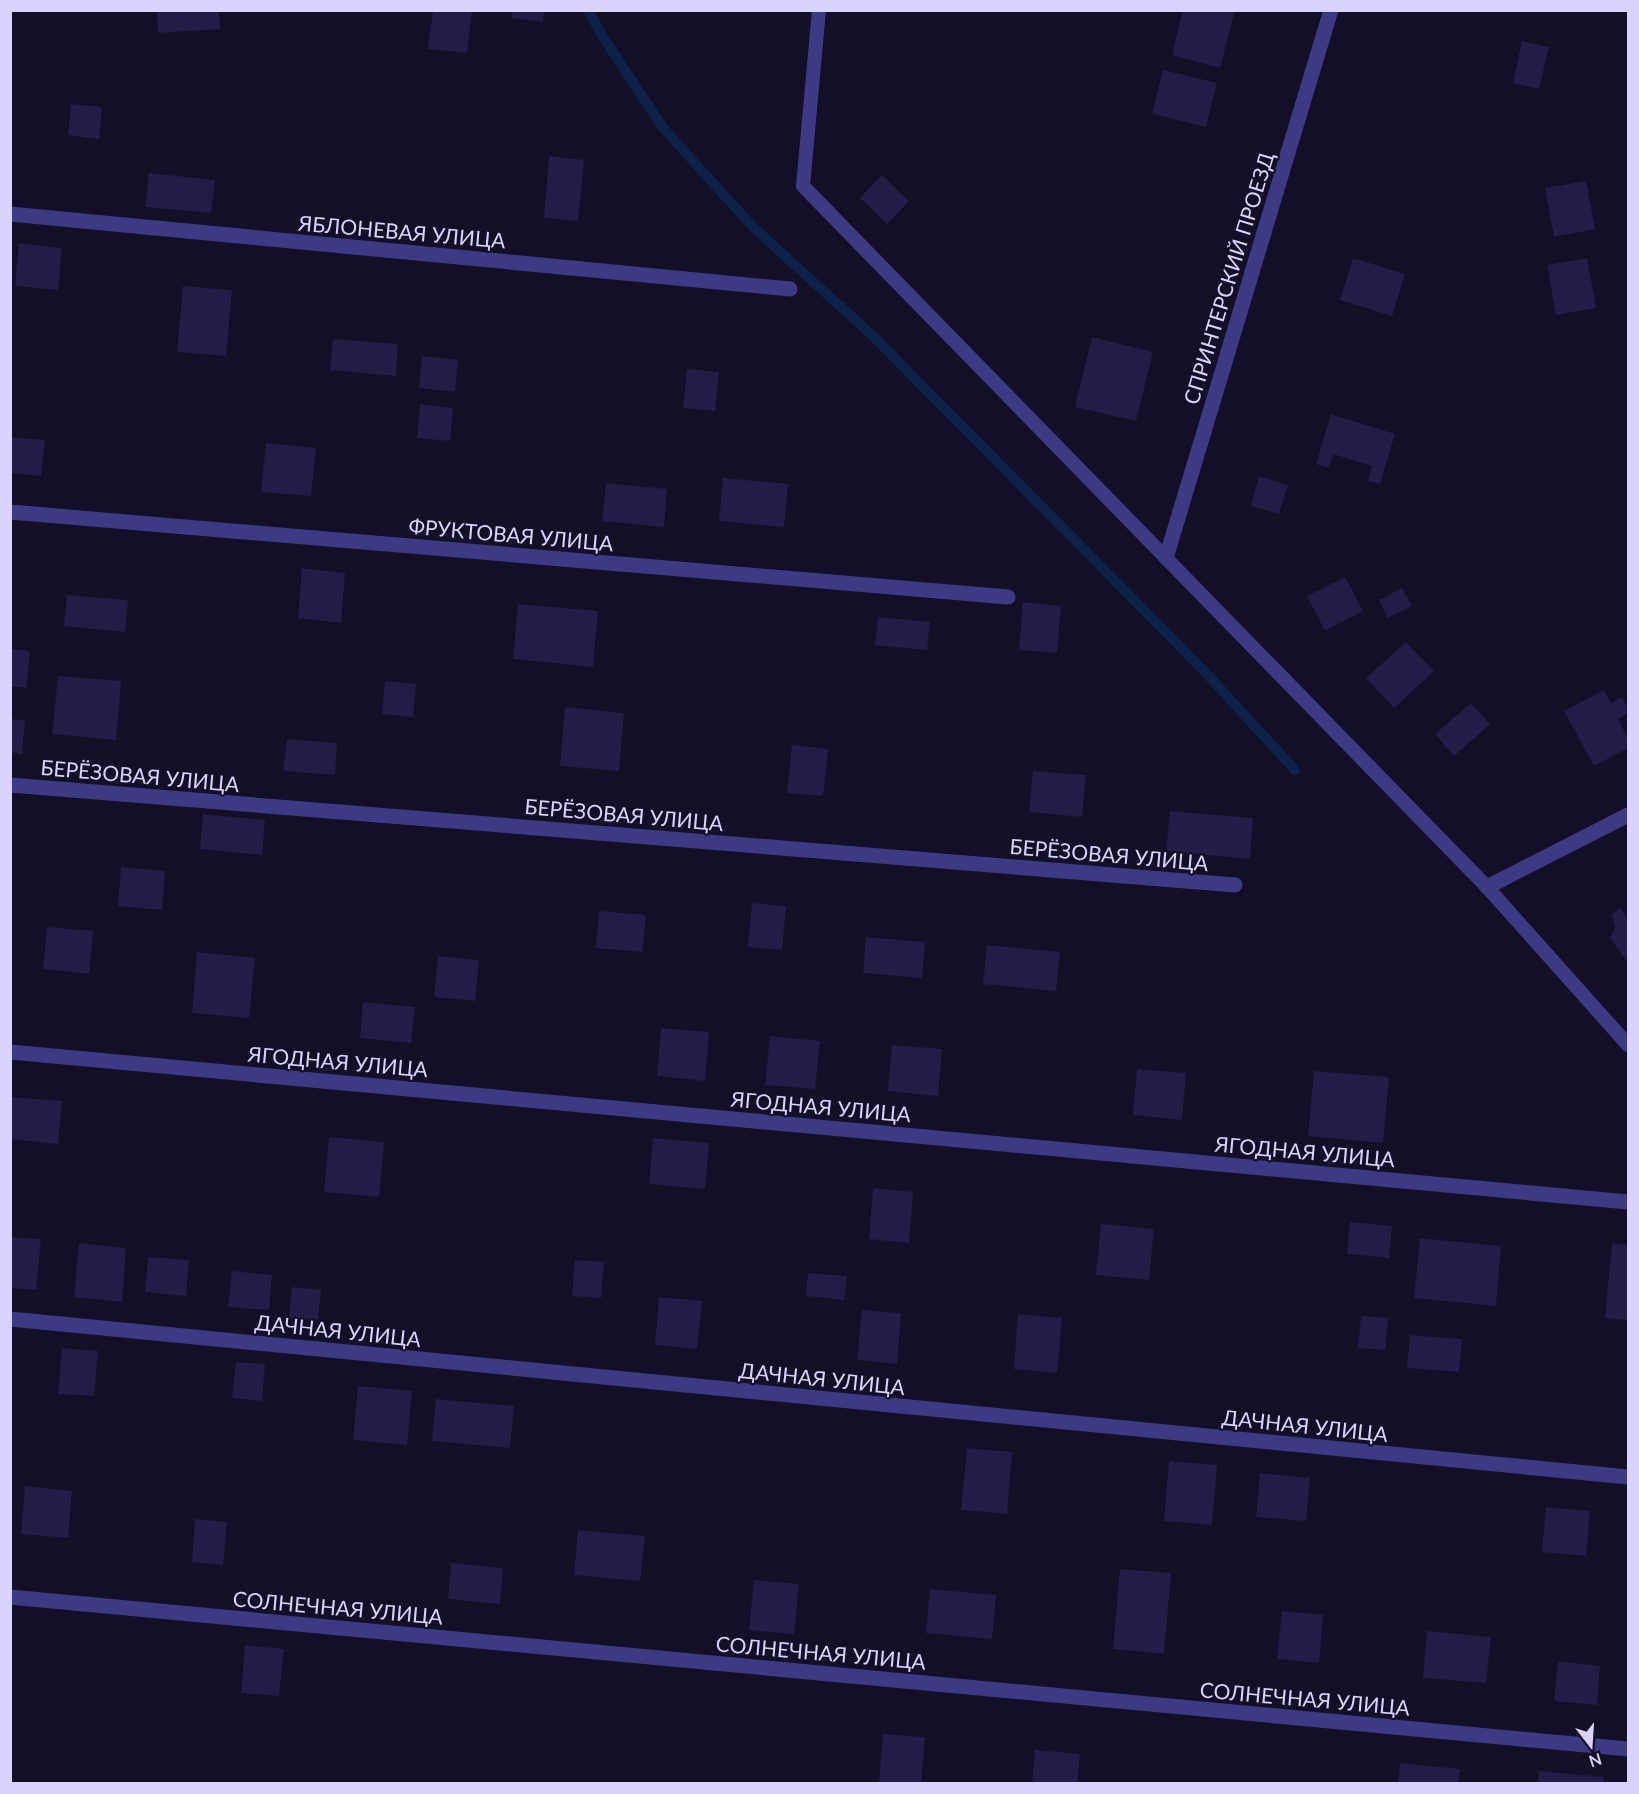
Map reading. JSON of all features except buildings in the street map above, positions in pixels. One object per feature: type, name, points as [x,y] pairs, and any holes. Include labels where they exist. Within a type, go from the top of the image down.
[{"type":"street","name":"СПРИНТЕРСКИЙ ПРОЕЗД","points":[[1166,558],[1331,10]]},
{"type":"street","name":"ЯБЛОНЕВАЯ УЛИЦА","points":[[10,214],[790,289]]},
{"type":"street","name":"ФРУКТОВАЯ УЛИЦА","points":[[10,512],[1008,597]]},
{"type":"street","name":"БЕРЁЗОВАЯ УЛИЦА","points":[[10,785],[1235,885]]},
{"type":"street","points":[[1487,887],[1629,815]]},
{"type":"street","name":"ЯГОДНАЯ УЛИЦА","points":[[10,1052],[1629,1202]]},
{"type":"street","name":"ДАЧНАЯ УЛИЦА","points":[[10,1319],[1629,1478]]},
{"type":"street","name":"СОЛНЕЧНАЯ УЛИЦА","points":[[10,1597],[1629,1749]]},
{"type":"lane","points":[[819,10],[803,186],[1487,887],[1629,1045]]},
{"type":"waterway","points":[[588,10],[603,37],[664,129],[753,227],[874,337],[1205,672],[1295,770]]}]
